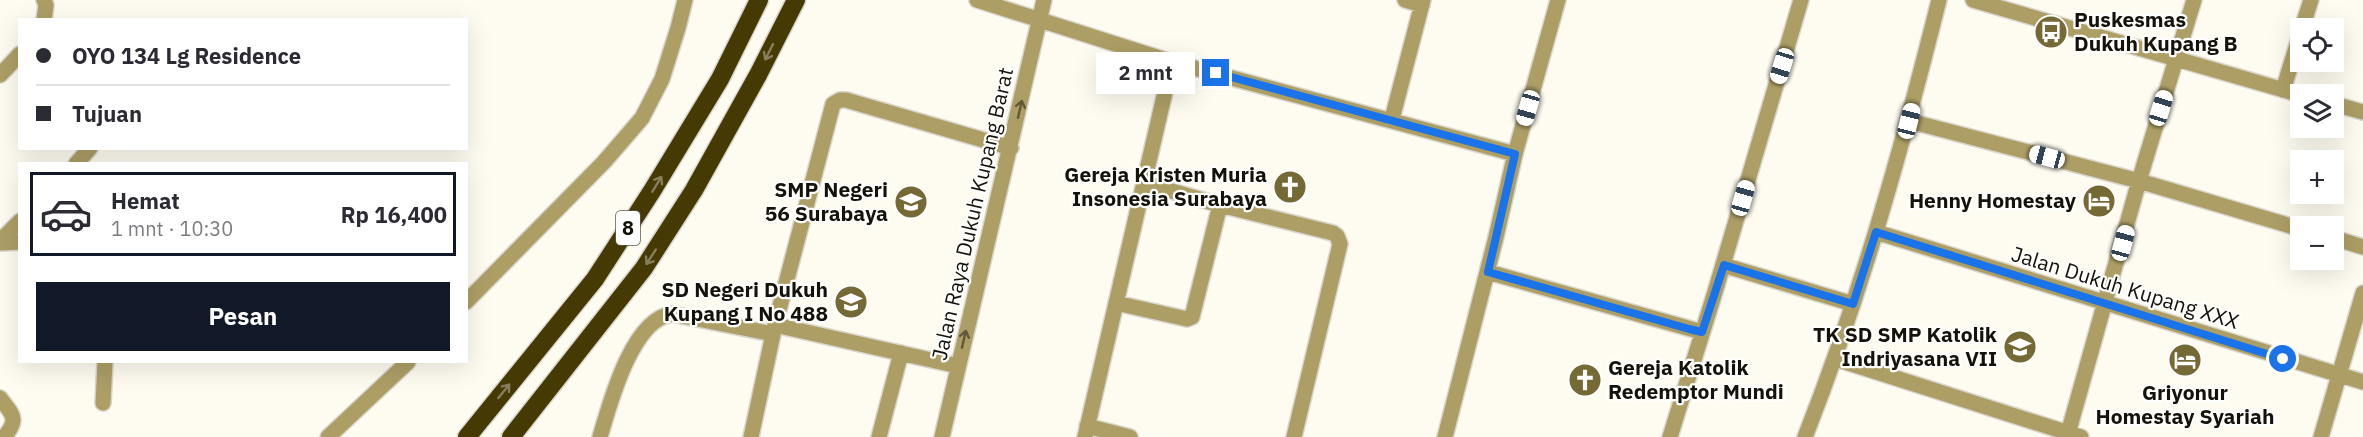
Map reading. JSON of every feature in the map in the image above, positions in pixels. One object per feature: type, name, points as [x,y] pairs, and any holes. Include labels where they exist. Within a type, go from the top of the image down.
[{"type":"highway","name":"8","points":[[467,437],[595,279],[720,79],[759,0]]},
{"type":"highway","name":"8","points":[[511,437],[644,268],[694,190],[758,75],[796,0]]},
{"type":"street","points":[[44,0],[46,5],[44,18]]},
{"type":"street","points":[[468,300],[604,162],[642,118],[662,79],[685,0]]},
{"type":"street","points":[[977,0],[1172,62],[1392,119],[1515,154]]},
{"type":"street","name":"Jalan Raya Dukuh Kupang Barat","points":[[942,437],[1044,0]]},
{"type":"street","points":[[1392,119],[1423,3],[1405,0]]},
{"type":"street","points":[[1445,437],[1488,272],[1515,154],[1558,0]]},
{"type":"street","points":[[1670,437],[1724,265],[1802,0]]},
{"type":"street","points":[[1804,437],[1836,359],[1876,232],[1909,121],[1939,0]]},
{"type":"street","points":[[1973,0],[2290,92]]},
{"type":"street","points":[[1836,359],[2072,436],[2139,181],[2194,0]]},
{"type":"street","points":[[2306,18],[2311,0]]},
{"type":"street","points":[[0,75],[18,56]]},
{"type":"street","points":[[1130,437],[1086,432],[1172,62]]},
{"type":"street","points":[[2283,90],[2290,68]]},
{"type":"street","points":[[751,437],[774,330],[833,104],[846,100],[1011,147]]},
{"type":"street","points":[[2344,107],[2363,112]]},
{"type":"street","points":[[1909,121],[2139,181],[2290,226]]},
{"type":"street","points":[[78,162],[88,150]]},
{"type":"street","points":[[1144,183],[1220,205],[1333,233],[1337,236],[1340,244],[1293,437]]},
{"type":"street","points":[[1116,303],[1187,319],[1192,317],[1220,205]]},
{"type":"street","points":[[0,242],[18,223]]},
{"type":"street","name":"Jalan Dukuh Kupang XXX","points":[[1876,232],[2363,382]]},
{"type":"street","points":[[2344,241],[2363,247]]},
{"type":"street","points":[[0,242],[18,242]]},
{"type":"street","points":[[1724,265],[1853,304]]},
{"type":"street","points":[[1488,272],[1702,332]]},
{"type":"street","points":[[2321,437],[2363,293]]},
{"type":"street","points":[[600,437],[611,401],[637,340],[652,322],[664,315],[672,314],[774,330],[901,353],[958,366]]},
{"type":"street","points":[[879,437],[901,353]]},
{"type":"street","points":[[103,404],[105,363]]},
{"type":"street","points":[[328,437],[407,363]]},
{"type":"street","points":[[0,398],[13,416],[14,422],[13,428],[4,437]]},
{"type":"place","name":"Puskesmas Dukuh Kupang B","points":[[2051,32]]},
{"type":"place","name":"Gereja Kristen Muria Insonesia Surabaya","points":[[1290,187]]},
{"type":"place","name":"Henny Homestay","points":[[2099,201]]},
{"type":"place","name":"SMP Negeri 56 Surabaya","points":[[911,202]]},
{"type":"place","name":"SD Negeri Dukuh Kupang I No 488","points":[[851,302]]},
{"type":"place","name":"TK SD SMP Katolik Indriyasana VII","points":[[2020,347]]},
{"type":"place","name":"Griyonur Homestay Syariah","points":[[2185,360]]},
{"type":"place","name":"Gereja Katolik Redemptor Mundi","points":[[1585,380]]},
{"type":"route","points":[[1216,73],[1515,154],[1488,272],[1689,329],[1702,332],[1724,265],[1853,304],[1876,232],[2283,359]]}]
